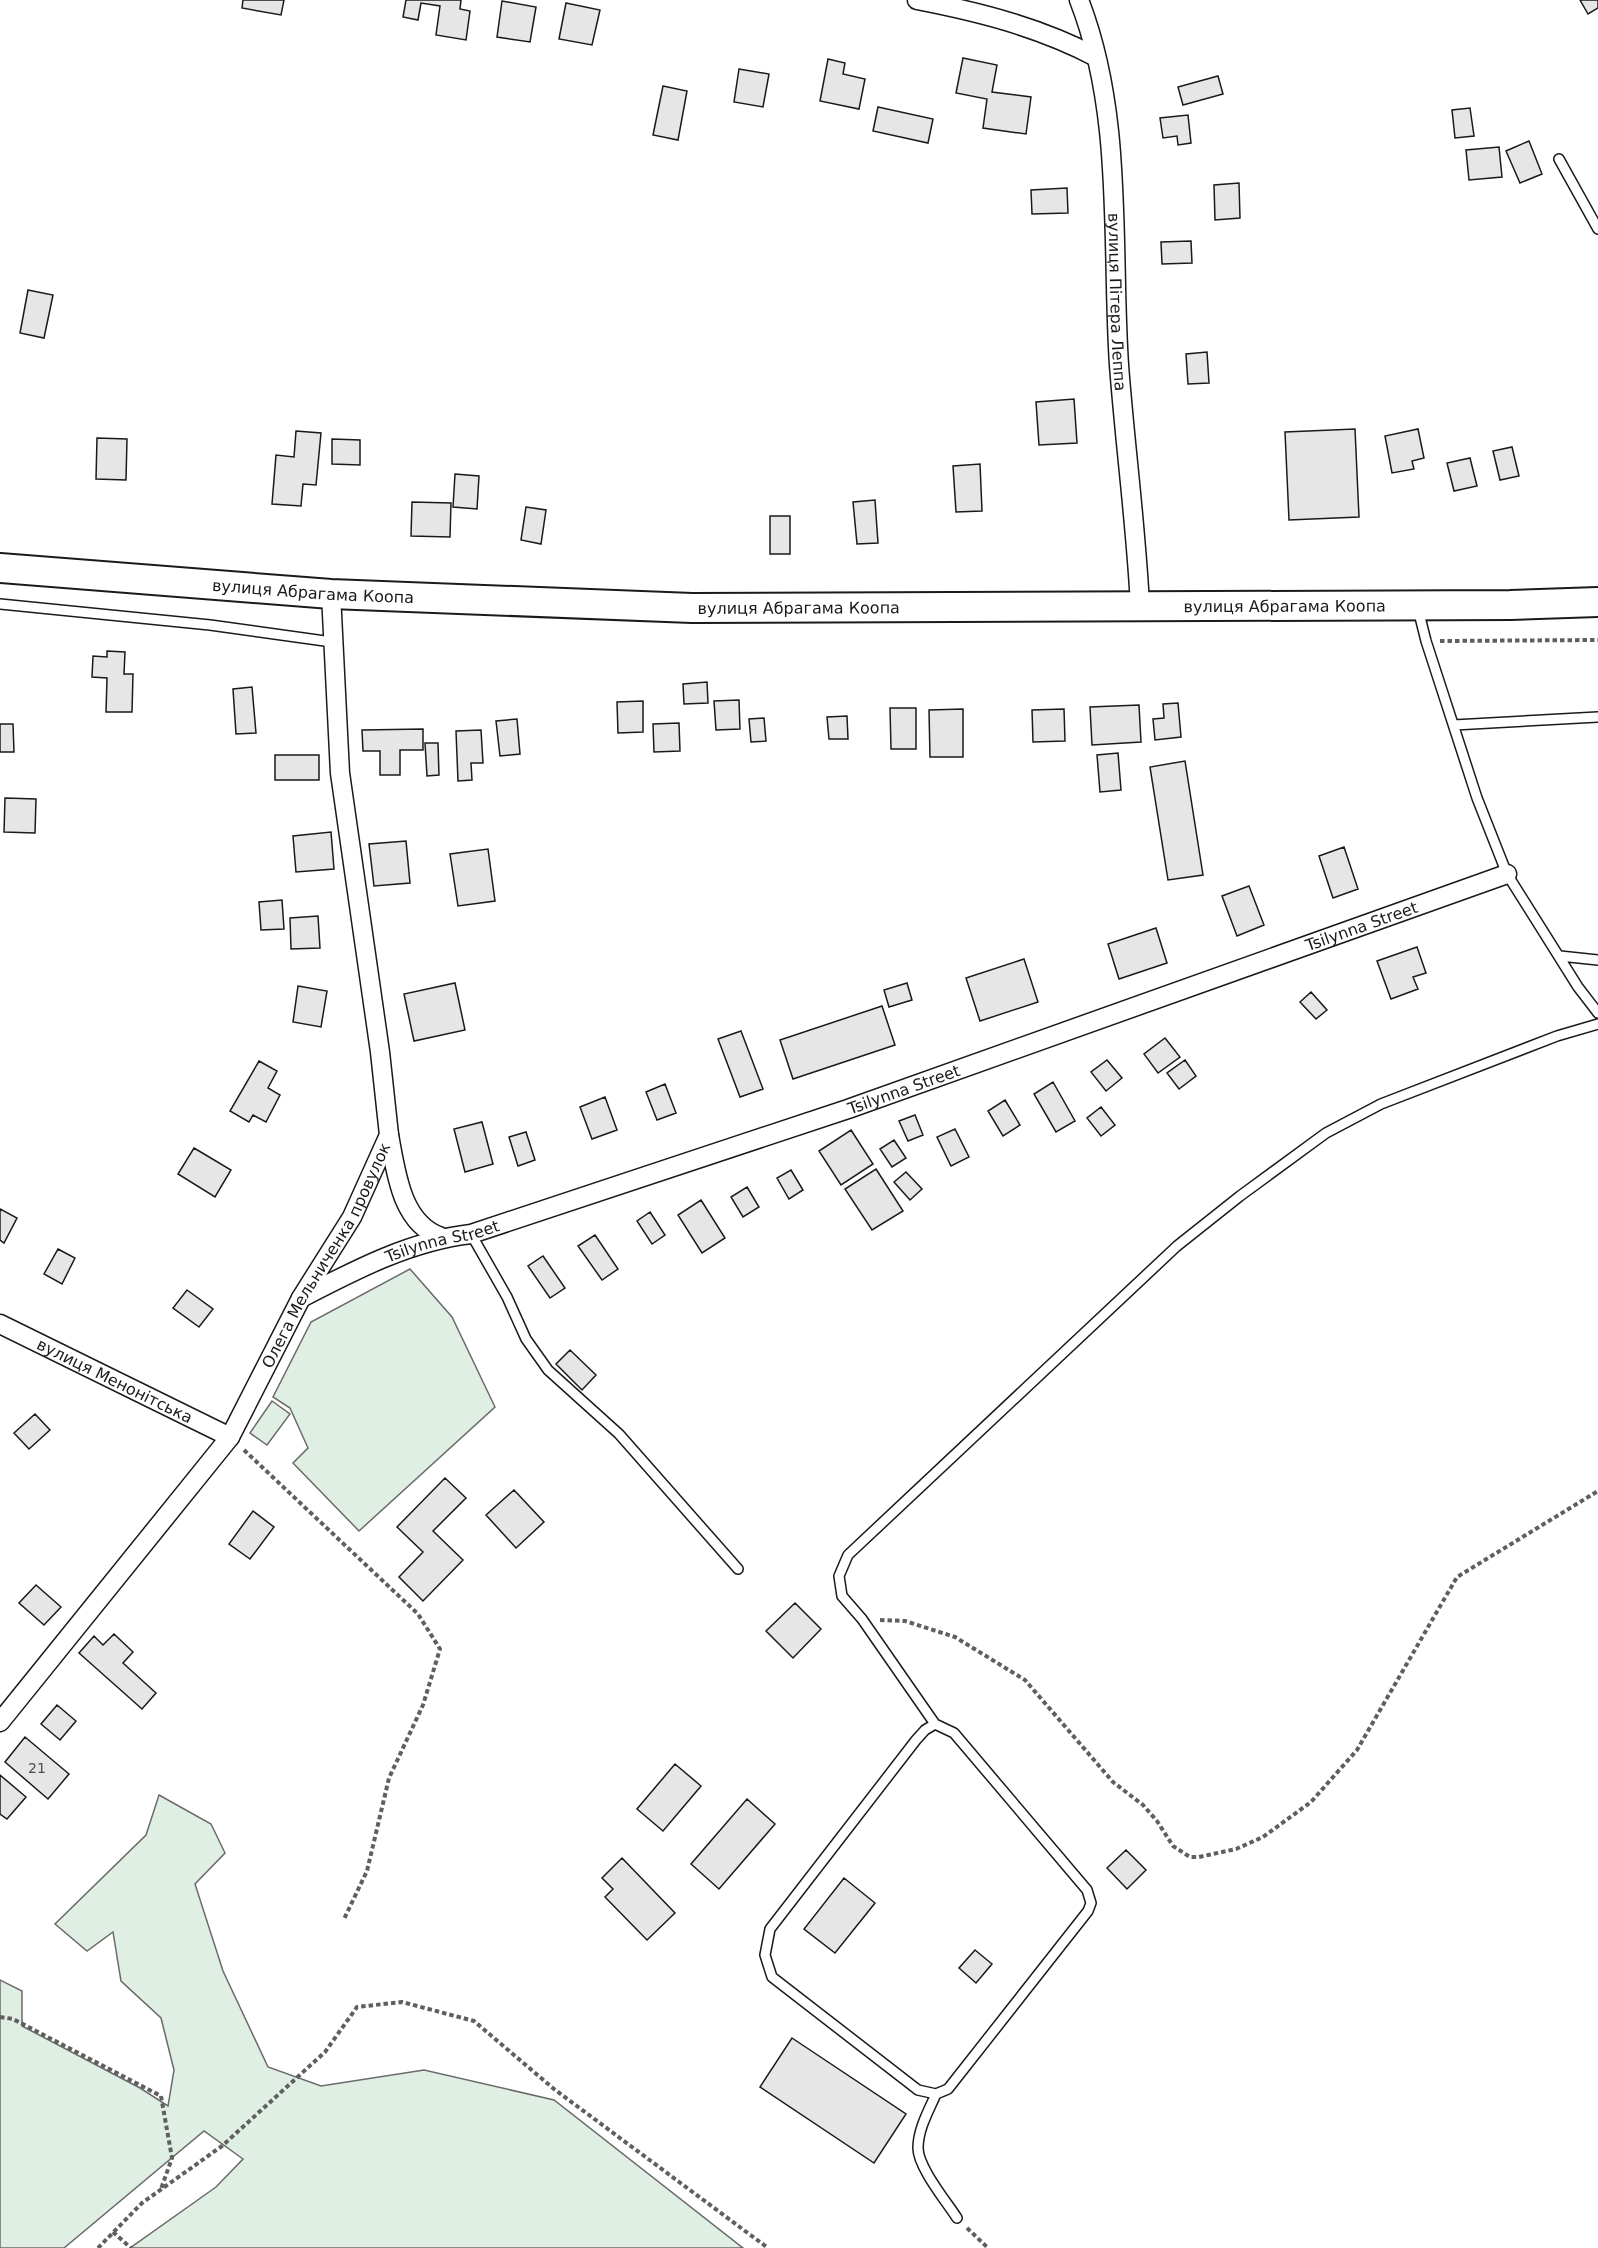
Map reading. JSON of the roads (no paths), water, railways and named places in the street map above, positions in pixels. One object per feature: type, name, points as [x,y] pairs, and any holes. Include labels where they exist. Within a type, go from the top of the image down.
[{"type":"main road","name":"вулиця Абрагама Коопа","points":[[0,568],[331,594],[692,608],[1598,602]]},
{"type":"street","points":[[917,0],[1020,25],[1061,39],[1096,57]]},
{"type":"street","name":"вулиця Пітера Леппа","points":[[1079,0],[1096,57],[1107,115],[1115,226],[1119,364],[1140,606]]},
{"type":"street","name":"Олега Мельниченка провулок","points":[[0,1722],[230,1437],[301,1298],[352,1217],[389,1135],[380,1052],[340,773],[331,594]]},
{"type":"street","name":"Tsilynna Street","points":[[301,1298],[404,1250],[441,1237],[471,1234],[848,1109],[1507,874]]},
{"type":"street","points":[[389,1135],[400,1190],[426,1232],[441,1237]]},
{"type":"street","name":"вулиця Менонітська","points":[[0,1324],[230,1437]]},
{"type":"lane","points":[[1559,159],[1598,229]]},
{"type":"lane","points":[[0,604],[221,627],[332,642]]},
{"type":"lane","points":[[1417,604],[1426,640],[1478,798],[1507,874],[1598,1013]]},
{"type":"lane","points":[[1454,725],[1598,717]]},
{"type":"lane","points":[[1560,956],[1598,960]]},
{"type":"lane","points":[[935,1724],[925,1730],[916,1740],[770,1929],[765,1955],[772,1977],[918,2090],[936,2094],[948,2089],[1088,1911],[1091,1904],[1086,1890],[954,1733],[935,1724],[862,1619],[842,1596],[838,1587],[842,1566],[848,1555],[1177,1246],[1326,1133],[1372,1108],[1557,1036],[1598,1024]]},
{"type":"lane","points":[[471,1234],[507,1296],[526,1339],[548,1370],[619,1434],[738,1569]]},
{"type":"lane","points":[[936,2094],[919,2137],[918,2151],[930,2177],[957,2218]]}]
